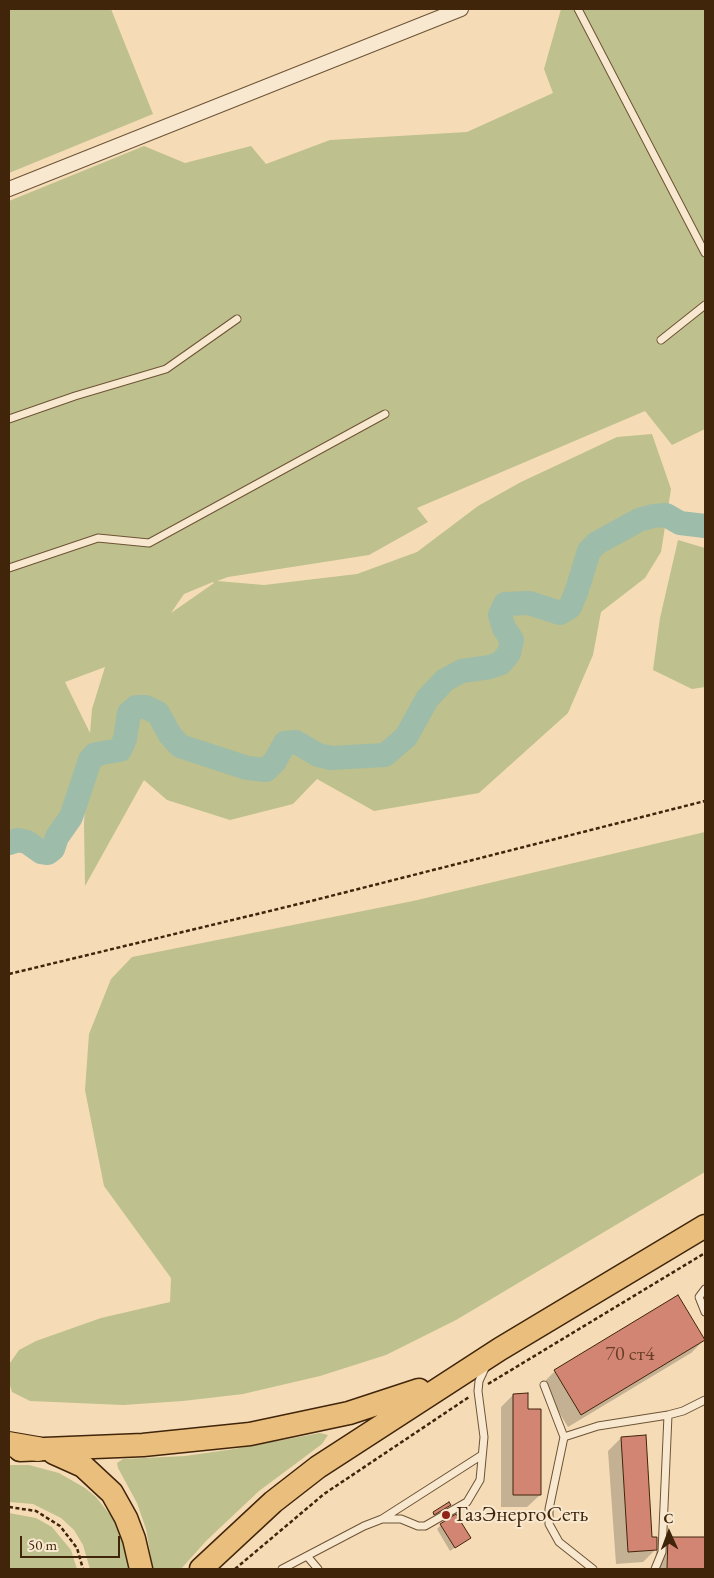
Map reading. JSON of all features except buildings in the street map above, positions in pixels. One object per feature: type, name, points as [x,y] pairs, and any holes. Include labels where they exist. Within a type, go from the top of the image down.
[{"type":"highway","points":[[9,1444],[38,1449]]},
{"type":"main road","points":[[201,1569],[272,1502],[318,1467],[500,1349],[705,1226]]},
{"type":"main road","points":[[9,1452],[198,1441],[250,1434],[310,1422],[349,1413],[419,1390],[500,1349]]},
{"type":"main road","points":[[38,1449],[74,1460],[99,1479],[112,1493],[126,1518],[134,1539],[141,1569]]},
{"type":"street","points":[[9,189],[462,9]]},
{"type":"lane","points":[[578,9],[705,253]]},
{"type":"lane","points":[[660,340],[705,305]]},
{"type":"lane","points":[[9,419],[75,396],[166,370],[237,319]]},
{"type":"lane","points":[[9,568],[98,538],[148,543],[385,414]]},
{"type":"lane","points":[[705,1289],[699,1297],[705,1312]]},
{"type":"lane","points":[[382,1520],[401,1519],[418,1526],[425,1526],[467,1502],[480,1480],[484,1424],[478,1381],[483,1370],[500,1349]]},
{"type":"lane","points":[[544,1385],[564,1436],[549,1509],[549,1524],[559,1542],[593,1569]]},
{"type":"lane","points":[[564,1436],[598,1426],[668,1415],[705,1400]]},
{"type":"lane","points":[[655,1569],[662,1552],[668,1415]]},
{"type":"lane","points":[[282,1569],[364,1526],[382,1520],[482,1455]]},
{"type":"lane","points":[[307,1556],[318,1569]]},
{"type":"path","points":[[9,974],[705,801]]},
{"type":"path","points":[[234,1569],[324,1494],[478,1390],[705,1253]]},
{"type":"path","points":[[9,1507],[36,1511],[60,1526],[77,1548],[83,1569]]},
{"type":"green space","points":[[9,9],[111,9],[153,114],[9,173]]},
{"type":"green space","points":[[561,9],[705,9],[705,429],[672,445],[645,411],[417,508],[428,522],[369,555],[228,577],[217,581],[264,585],[357,574],[417,552],[478,506],[521,482],[617,437],[652,434],[671,489],[661,552],[645,578],[601,612],[593,655],[568,713],[479,793],[374,811],[317,779],[293,804],[230,820],[167,800],[144,780],[85,886],[84,823],[89,754],[79,769],[48,844],[19,835],[9,837],[9,201],[144,146],[185,163],[251,146],[266,164],[330,140],[467,132],[553,93],[544,69]],"holes":[[[214,583],[171,613],[184,594]],[[105,667],[92,709],[90,733],[65,682]]]},
{"type":"green space","points":[[678,540],[705,548],[705,687],[692,689],[653,670],[660,618]]},
{"type":"green space","points":[[705,832],[705,1172],[456,1320],[386,1355],[320,1376],[243,1394],[123,1405],[30,1401],[12,1392],[9,1382],[10,1363],[19,1350],[36,1341],[101,1318],[170,1302],[171,1278],[104,1186],[85,1090],[89,1034],[111,979],[132,957],[413,901]]},
{"type":"green space","points":[[320,1433],[328,1435],[322,1444],[259,1491],[206,1541],[181,1569],[153,1569],[146,1529],[137,1503],[117,1463],[123,1459],[185,1456],[234,1449]]},
{"type":"green space","points":[[9,1465],[29,1465],[59,1473],[85,1488],[96,1497],[119,1530],[130,1569],[90,1569],[83,1545],[74,1530],[61,1518],[33,1504],[9,1502]]},
{"type":"green space","points":[[9,1513],[36,1518],[52,1527],[71,1550],[77,1569],[9,1569]]},
{"type":"waterway","points":[[9,843],[18,840],[27,842],[41,852],[48,853],[53,849],[57,837],[71,817],[90,760],[94,755],[120,750],[125,739],[129,713],[136,707],[145,707],[158,713],[170,735],[180,746],[247,768],[266,770],[275,761],[285,743],[296,742],[318,755],[331,758],[385,755],[406,737],[427,699],[445,680],[462,671],[490,667],[501,663],[509,653],[512,640],[504,628],[500,615],[505,604],[529,603],[560,613],[570,607],[589,551],[597,543],[639,520],[666,515],[680,523],[705,526]]},
{"type":"place","name":"ГазЭнергоСеть","points":[[446,1515]]}]
